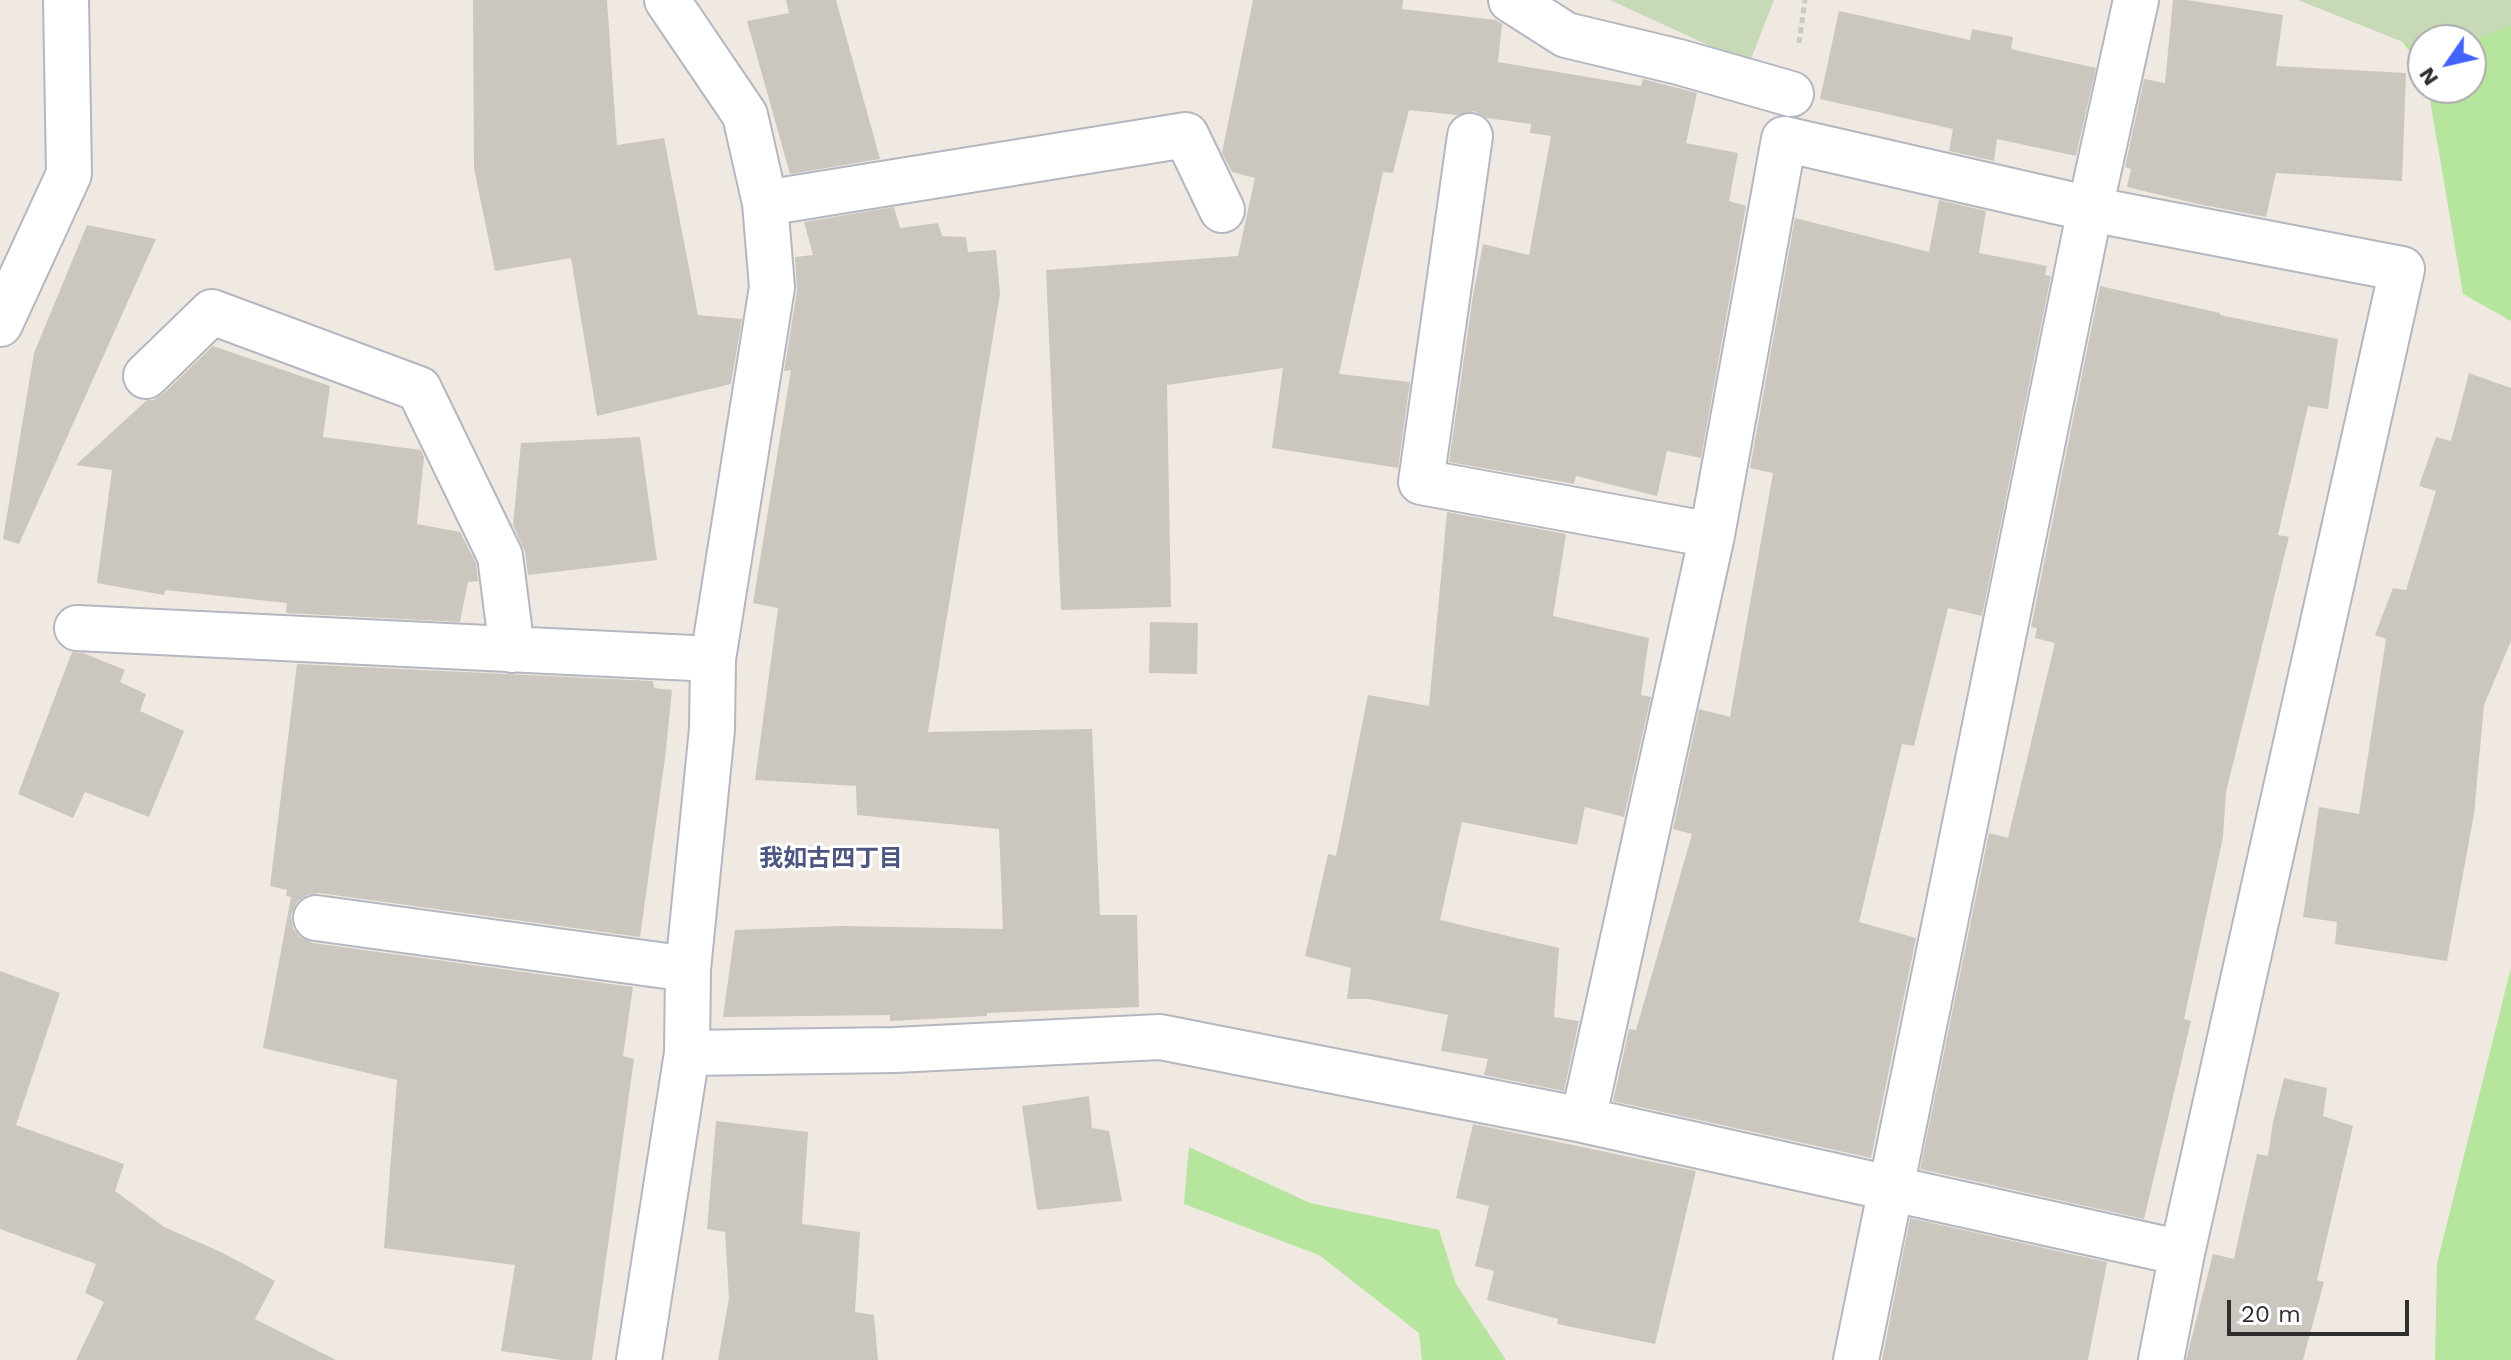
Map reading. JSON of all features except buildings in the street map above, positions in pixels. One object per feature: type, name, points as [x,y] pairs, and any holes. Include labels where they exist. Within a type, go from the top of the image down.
[{"type":"street","points":[[0,324],[69,174],[66,0]]},
{"type":"street","points":[[639,1360],[687,1053],[688,969],[712,729],[713,659],[772,287],[765,203],[745,115],[667,0]]},
{"type":"street","points":[[1511,0],[1566,35],[1679,62],[1791,94]]},
{"type":"street","points":[[1856,1360],[2090,209],[2136,0]]},
{"type":"street","points":[[765,203],[1186,135],[1222,210]]},
{"type":"street","points":[[1470,136],[1421,482],[1712,535]]},
{"type":"street","points":[[1583,1120],[1712,535],[1784,139],[2090,209],[2402,269],[2182,1253],[2161,1360]]},
{"type":"street","points":[[146,376],[212,312],[419,389],[500,556],[512,650]]},
{"type":"street","points":[[77,628],[713,659]]},
{"type":"street","points":[[316,918],[688,969]]},
{"type":"street","points":[[687,1053],[895,1050],[1160,1037],[1583,1120],[2182,1253]]},
{"type":"green space","points":[[1610,0],[1774,0],[1749,64]]},
{"type":"green space","points":[[2298,0],[2511,0],[2511,25],[2487,35],[2487,24],[2407,24],[2407,44]]},
{"type":"green space","points":[[2511,0],[2511,321],[2463,294],[2431,104],[2487,104],[2487,24],[2407,24],[2407,48],[2377,8]]},
{"type":"green space","points":[[2511,968],[2511,1360],[2435,1360],[2437,1263]]},
{"type":"green space","points":[[1189,1147],[1310,1203],[1439,1230],[1456,1284],[1506,1360],[1422,1360],[1419,1333],[1319,1255],[1184,1204]]},
{"type":"district","name":"我如古四丁目","points":[[831,859]]}]
